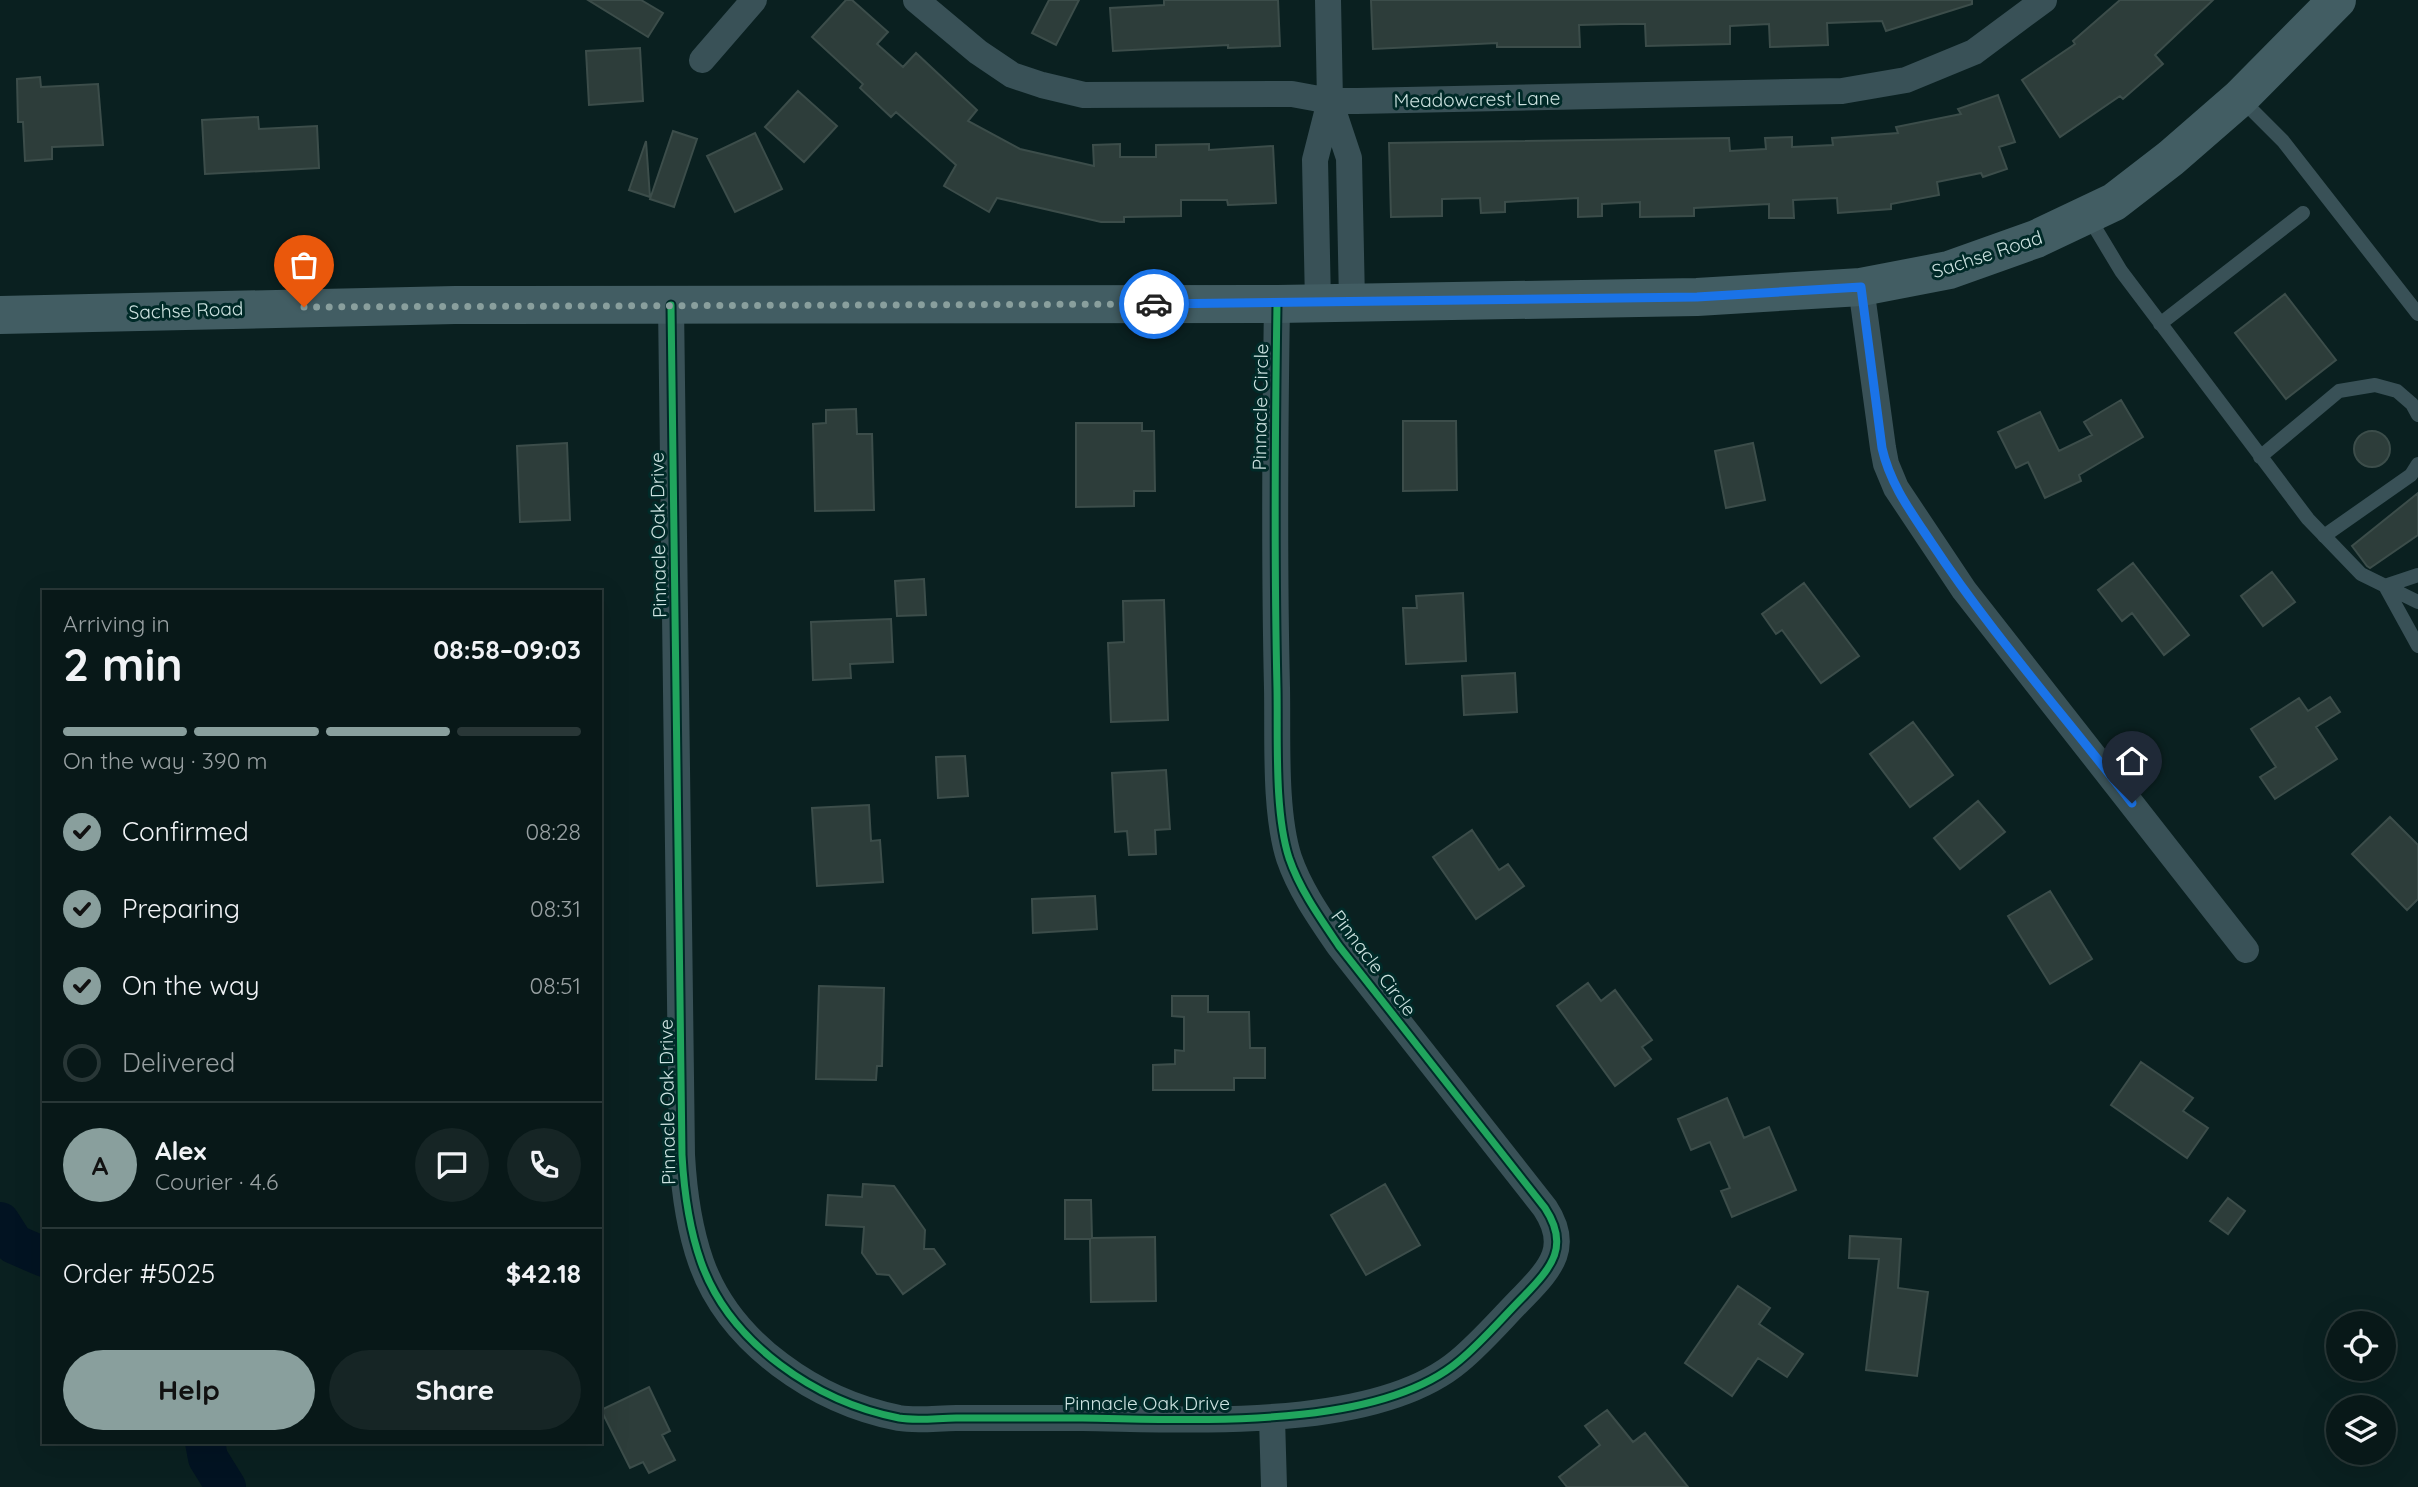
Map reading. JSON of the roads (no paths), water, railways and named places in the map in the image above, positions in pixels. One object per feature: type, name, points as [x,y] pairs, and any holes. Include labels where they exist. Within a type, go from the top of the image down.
[{"type":"main road","name":"Sachse Road","points":[[0,314],[229,308],[671,304],[1277,304],[1697,297],[1861,287],[1950,270],[2036,239],[2124,195],[2240,98],[2337,0]]},
{"type":"street","points":[[702,60],[754,0]]},
{"type":"street","name":"Meadowcrest Lane","points":[[916,0],[978,52],[1012,75],[1042,85],[1084,95],[1292,94],[1330,101],[1842,91],[1906,80],[1973,52],[2044,0]]},
{"type":"street","points":[[1328,0],[1330,101],[1315,160],[1335,302]]},
{"type":"street","points":[[1861,287],[1882,448],[1896,488],[1964,590],[2246,950]]},
{"type":"street","name":"Pinnacle Oak Drive","points":[[671,304],[682,1156],[684,1194],[698,1250],[719,1298],[740,1326],[772,1357],[805,1381],[841,1402],[902,1418],[1272,1419]]},
{"type":"street","name":"Pinnacle Circle","points":[[1272,1419],[1372,1402],[1414,1388],[1458,1362],[1544,1276],[1556,1253],[1558,1238],[1555,1223],[1545,1208],[1339,946],[1309,903],[1289,858],[1282,818],[1278,740],[1274,527],[1277,304]]},
{"type":"street","points":[[1272,1419],[1274,1487]]},
{"type":"lane","points":[[2240,98],[2283,141],[2418,314]]},
{"type":"lane","points":[[2160,324],[2302,213]]},
{"type":"lane","points":[[2087,215],[2121,271],[2160,324],[2260,457],[2325,536],[2361,574],[2418,602]]},
{"type":"lane","points":[[2260,457],[2339,391],[2375,385],[2397,391],[2412,404],[2418,415]]},
{"type":"lane","points":[[2325,536],[2411,475],[2418,464]]},
{"type":"lane","points":[[2385,586],[2418,575]]},
{"type":"lane","points":[[2385,586],[2418,646]]},
{"type":"waterway","points":[[0,1222],[14,1244],[42,1256]]},
{"type":"waterway","points":[[205,1444],[208,1458],[226,1487]]}]
